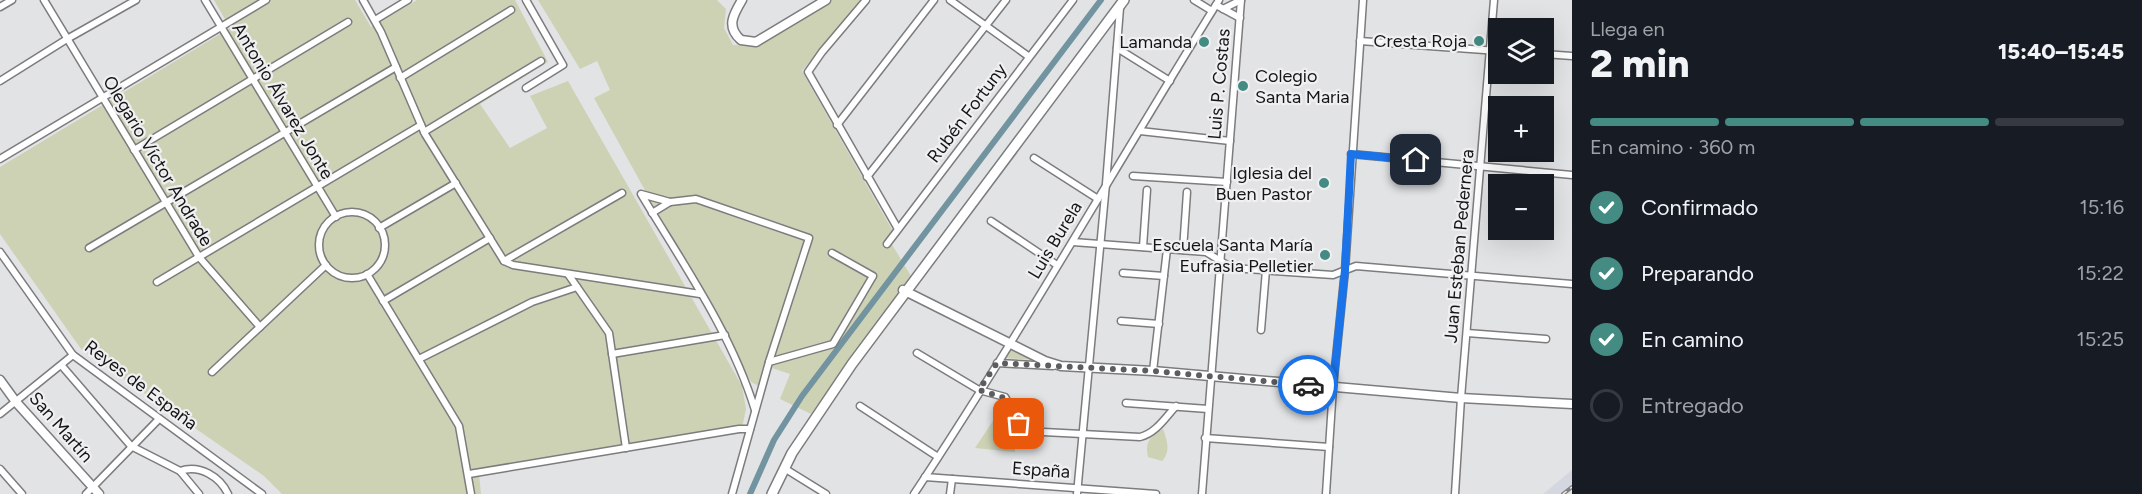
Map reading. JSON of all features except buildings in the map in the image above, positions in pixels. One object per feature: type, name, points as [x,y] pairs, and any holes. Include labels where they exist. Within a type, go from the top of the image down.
[{"type":"main road","points":[[742,0],[731,21],[732,29],[741,40],[756,42],[826,0]]},
{"type":"main road","points":[[771,494],[782,465],[811,418],[1121,2]]},
{"type":"main road","points":[[904,291],[1045,361],[1060,366],[1153,371],[1461,398],[1572,404]]},
{"type":"main road","points":[[771,494],[784,468],[852,364],[904,291]]},
{"type":"main road","name":"San Martín","points":[[0,380],[92,492]]},
{"type":"street","points":[[0,7],[12,0]]},
{"type":"street","name":"Olegario Víctor Andrade","points":[[44,0],[199,257],[260,327]]},
{"type":"street","points":[[0,81],[67,39],[136,0]]},
{"type":"street","name":"Antonio Álvarez Jonte","points":[[205,0],[336,217]]},
{"type":"street","points":[[0,159],[266,0]]},
{"type":"street","points":[[363,0],[375,21],[422,128],[504,261],[513,265],[700,294]]},
{"type":"street","points":[[375,21],[408,0]]},
{"type":"street","points":[[526,0],[563,65],[526,88]]},
{"type":"street","points":[[866,0],[808,72],[898,229]]},
{"type":"street","points":[[837,125],[934,0]]},
{"type":"street","points":[[950,0],[1028,56]]},
{"type":"street","points":[[867,177],[1006,0]]},
{"type":"street","name":"Rubén Fortuny","points":[[887,244],[1028,56],[1073,0]]},
{"type":"street","points":[[1194,0],[1216,5],[1240,18]]},
{"type":"street","points":[[1224,9],[1241,0]]},
{"type":"street","name":"Luis P. Costas","points":[[1202,494],[1241,0]]},
{"type":"street","points":[[1326,494],[1333,387],[1345,270],[1363,0]]},
{"type":"street","name":"Juan Esteban Pedernera","points":[[1493,18],[1494,0]]},
{"type":"street","points":[[1077,491],[1090,367],[1121,2]]},
{"type":"street","name":"Luis Burela","points":[[914,494],[1073,242],[1216,5]]},
{"type":"street","points":[[400,78],[511,10]]},
{"type":"street","points":[[134,150],[348,22]]},
{"type":"street","points":[[1360,41],[1488,50]]},
{"type":"street","points":[[1117,48],[1170,81]]},
{"type":"street","points":[[1554,55],[1572,56]]},
{"type":"street","points":[[157,282],[317,187],[541,61]]},
{"type":"street","points":[[89,248],[396,68]]},
{"type":"street","name":"Juan Esteban Pedernera","points":[[1455,494],[1488,73]]},
{"type":"street","points":[[1140,131],[1230,141]]},
{"type":"street","points":[[1351,154],[1572,175]]},
{"type":"street","points":[[1034,158],[1098,199]]},
{"type":"street","points":[[1132,176],[1227,182]]},
{"type":"street","points":[[379,228],[456,183]]},
{"type":"street","points":[[1143,247],[1147,190]]},
{"type":"street","points":[[1183,250],[1187,192]]},
{"type":"street","points":[[504,261],[622,193]]},
{"type":"street","points":[[732,494],[769,362],[809,238],[696,200],[670,202],[641,194],[725,335],[755,410]]},
{"type":"street","points":[[652,213],[670,202]]},
{"type":"street","points":[[346,213],[357,213],[368,217],[379,228],[385,244],[383,255],[378,265],[367,274],[350,278],[340,276],[326,266],[320,253],[319,242],[321,232],[327,223],[346,213]]},
{"type":"street","points":[[991,220],[1058,265]]},
{"type":"street","points":[[383,302],[490,238]]},
{"type":"street","points":[[1073,242],[1206,252],[1232,268],[1333,275],[1356,266],[1572,284]]},
{"type":"street","points":[[1153,371],[1167,249]]},
{"type":"street","name":"Reyes de España","points":[[0,252],[73,355],[262,494]]},
{"type":"street","points":[[769,362],[832,344],[873,276],[832,253]]},
{"type":"street","points":[[212,372],[326,266]]},
{"type":"street","points":[[1261,330],[1266,270]]},
{"type":"street","points":[[1123,273],[1164,276]]},
{"type":"street","points":[[367,274],[459,426],[471,494]]},
{"type":"street","points":[[568,274],[609,333],[626,448]]},
{"type":"street","points":[[418,359],[532,302],[577,287]]},
{"type":"street","points":[[1121,321],[1159,324]]},
{"type":"street","points":[[1467,333],[1546,339]]},
{"type":"street","points":[[612,354],[725,335]]},
{"type":"street","points":[[917,353],[979,390],[1005,398],[1024,431],[1140,437],[1148,435],[1176,406]]},
{"type":"street","points":[[0,414],[73,355]]},
{"type":"street","points":[[997,363],[1060,366]]},
{"type":"street","points":[[62,366],[131,446],[180,471],[199,494]]},
{"type":"street","points":[[1126,403],[1208,409]]},
{"type":"street","points":[[860,406],[938,457]]},
{"type":"street","points":[[92,492],[131,446],[159,419]]},
{"type":"street","points":[[469,474],[750,429]]},
{"type":"street","points":[[1205,438],[1329,447]]},
{"type":"street","points":[[0,468],[22,494]]},
{"type":"street","points":[[180,471],[188,468],[208,473],[218,479],[228,494]]},
{"type":"street","points":[[784,468],[826,494]]},
{"type":"street","name":"España","points":[[925,477],[1077,491],[1156,494]]},
{"type":"street","points":[[950,494],[952,479]]},
{"type":"shaded area","points":[[1572,470],[1572,488],[1565,494],[1543,494]]},
{"type":"green space","points":[[214,0],[355,0],[371,27],[417,0],[515,0],[548,62],[480,104],[510,148],[547,128],[530,96],[568,81],[742,386],[746,409],[741,433],[479,473],[481,494],[282,494],[264,476],[81,349],[0,234],[0,167],[230,28]]},
{"type":"green space","points":[[538,0],[717,0],[726,9],[724,28],[733,45],[755,46],[832,0],[862,0],[802,71],[895,235],[891,243],[911,276],[811,414],[780,399],[790,374],[772,368],[764,389],[751,382],[594,98],[610,90],[597,61],[580,69]]},
{"type":"green space","points":[[1010,345],[1037,360],[1003,358]]},
{"type":"green space","points":[[1003,406],[1015,429],[1015,452],[975,448]]},
{"type":"green space","points":[[1163,429],[1167,442],[1167,454],[1162,461],[1148,457],[1147,447],[1151,438]]},
{"type":"waterway","points":[[750,494],[774,440],[802,396],[1101,0]]},
{"type":"railway","points":[[1563,494],[1572,487]]},
{"type":"way so far","points":[[1019,424],[1010,403],[1005,398],[979,390],[997,363],[1153,371],[1308,385]]},
{"type":"place","name":"Cresta Roja","points":[[1479,41]]},
{"type":"place","name":"Lamanda","points":[[1204,42]]},
{"type":"place","name":"Colegio Santa Maria","points":[[1243,86]]},
{"type":"place","name":"Iglesia del Buen Pastor","points":[[1324,183]]},
{"type":"place","name":"Escuela Santa María Eufrasia Pelletier","points":[[1325,255]]},
{"type":"route","points":[[1308,385],[1333,387],[1345,270],[1351,154],[1416,160]]}]
